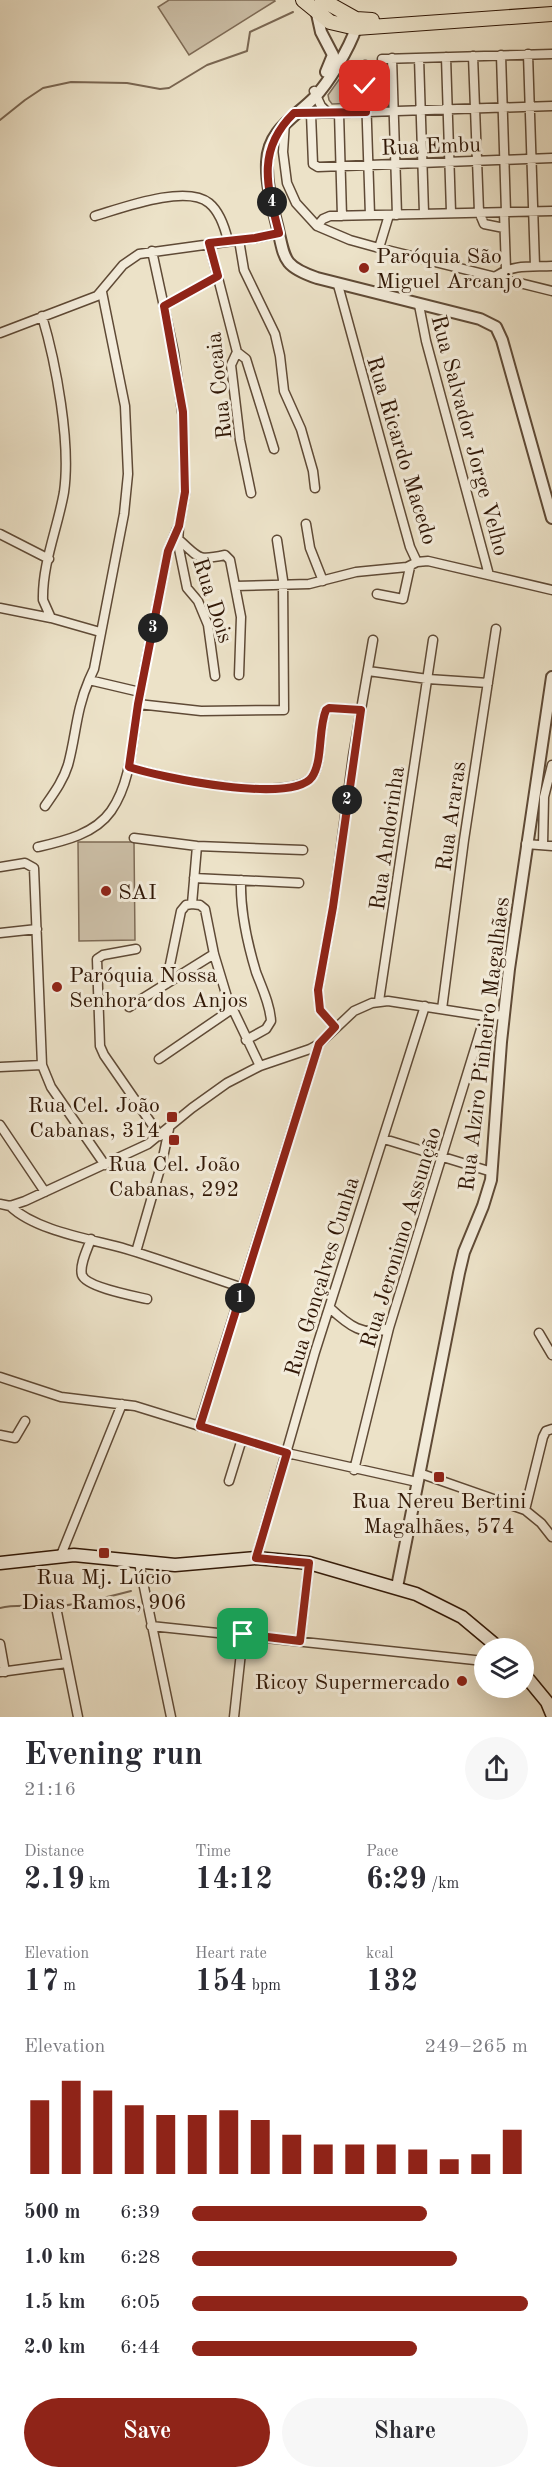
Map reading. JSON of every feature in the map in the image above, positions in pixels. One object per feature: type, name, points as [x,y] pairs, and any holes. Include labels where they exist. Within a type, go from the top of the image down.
[{"type":"main road","points":[[302,0],[343,11],[356,23]]},
{"type":"main road","points":[[322,6],[330,22],[393,27],[423,22],[552,14]]},
{"type":"main road","points":[[0,1563],[61,1555],[139,1563],[192,1565],[256,1558],[309,1563],[397,1587],[449,1609],[488,1638]]},
{"type":"main road","points":[[534,1687],[552,1711]]},
{"type":"street","points":[[312,96],[333,56],[324,39],[322,6]]},
{"type":"street","points":[[356,23],[349,44],[312,96],[285,122],[271,143],[267,163],[269,189],[286,258],[293,269],[338,285],[480,319],[492,324],[499,331],[552,518]]},
{"type":"street","points":[[324,39],[336,45],[349,44]]},
{"type":"street","points":[[528,54],[535,266]]},
{"type":"street","points":[[382,59],[552,54]]},
{"type":"street","points":[[501,55],[506,269]]},
{"type":"street","points":[[473,56],[479,212],[482,222],[504,228]]},
{"type":"street","points":[[446,57],[452,212]]},
{"type":"street","points":[[379,248],[393,215],[396,164],[392,58]]},
{"type":"street","points":[[419,58],[424,213]]},
{"type":"street","points":[[365,65],[370,215]]},
{"type":"street","points":[[312,96],[328,113]]},
{"type":"street","points":[[294,113],[552,106]]},
{"type":"street","points":[[339,113],[342,216]]},
{"type":"street","name":"Rua Embu","points":[[311,114],[313,164],[318,167],[552,159]]},
{"type":"street","points":[[285,122],[284,175],[296,203],[317,226],[350,240],[552,291]]},
{"type":"street","points":[[95,216],[169,197],[197,196],[214,208],[228,241]]},
{"type":"street","points":[[317,226],[326,218],[342,216],[552,211]]},
{"type":"street","points":[[0,333],[86,301],[102,292],[123,265],[139,254],[279,233]]},
{"type":"street","points":[[239,240],[244,270],[275,334],[284,391],[301,429],[314,471],[315,488]]},
{"type":"street","name":"Rua Cocaia","points":[[209,243],[237,352],[231,365],[240,440],[251,494]]},
{"type":"street","name":"Rua Dois","points":[[152,251],[183,418],[185,492],[178,539],[188,589],[198,601],[208,625],[215,676]]},
{"type":"street","points":[[496,276],[506,269],[519,266],[552,266]]},
{"type":"street","points":[[164,306],[218,276]]},
{"type":"street","name":"Rua Ricardo Macedo","points":[[338,285],[414,564],[428,561],[552,590]]},
{"type":"street","points":[[45,806],[58,788],[68,765],[77,714],[94,669],[124,514],[128,474],[125,406],[102,292]]},
{"type":"street","name":"Rua Salvador Jorge Velho","points":[[419,305],[426,341],[489,575]]},
{"type":"street","points":[[42,316],[52,357],[65,450],[63,496],[43,596],[51,618]]},
{"type":"street","points":[[237,352],[246,359],[274,449]]},
{"type":"street","points":[[306,524],[310,548],[323,581]]},
{"type":"street","points":[[38,847],[71,839],[99,823],[111,811],[129,767],[140,692],[168,551],[179,526]]},
{"type":"street","points":[[0,534],[49,560]]},
{"type":"street","points":[[178,539],[202,559],[228,556],[241,628],[238,675]]},
{"type":"street","points":[[138,704],[201,711],[285,710],[283,585],[278,540]]},
{"type":"street","points":[[235,586],[298,585],[356,572],[414,564],[403,598],[377,594]]},
{"type":"street","points":[[0,608],[51,618],[100,632]]},
{"type":"street","name":"Rua Araras","points":[[442,1009],[464,840],[496,628]]},
{"type":"street","points":[[335,1027],[320,1010],[318,990],[374,640]]},
{"type":"street","name":"Rua Andorinha","points":[[379,1001],[433,640]]},
{"type":"street","points":[[368,672],[488,683]]},
{"type":"street","name":"Rua Alziro Pinheiro Magalhães","points":[[397,1587],[459,1273],[471,1233],[488,1194],[492,1172],[503,1015],[552,677]]},
{"type":"street","points":[[89,680],[140,692]]},
{"type":"street","points":[[129,767],[174,779],[220,786],[295,787],[306,783],[314,774],[326,710],[329,708],[361,710]]},
{"type":"street","points":[[526,844],[547,846],[544,797],[552,765]]},
{"type":"street","points":[[134,838],[196,846],[303,850]]},
{"type":"street","points":[[192,904],[196,846]]},
{"type":"street","points":[[0,867],[25,863],[34,868],[42,1065],[51,1087],[105,1165]]},
{"type":"street","points":[[194,878],[299,883]]},
{"type":"street","points":[[241,880],[242,912],[249,946],[272,1021],[266,1029],[246,1040]]},
{"type":"street","points":[[166,984],[181,911],[183,907],[192,904],[200,905],[205,909],[214,954],[232,1009],[260,1066]]},
{"type":"street","points":[[0,933],[37,929]]},
{"type":"street","points":[[136,949],[97,957],[99,1038],[104,1055],[160,1136]]},
{"type":"street","points":[[129,1007],[214,954]]},
{"type":"street","points":[[200,1426],[319,1044],[354,1011],[379,1001],[485,1016],[503,1015]]},
{"type":"street","name":"Rua Gonçalves Cunha","points":[[256,1558],[304,1389],[425,1006]]},
{"type":"street","points":[[159,1059],[232,1009]]},
{"type":"street","name":"Rua Jeronimo Assunção","points":[[354,1470],[389,1328],[485,1016]]},
{"type":"street","points":[[10,1206],[148,1144],[214,1092],[260,1066],[319,1044]]},
{"type":"street","points":[[0,1068],[42,1065]]},
{"type":"street","points":[[0,1125],[45,1192]]},
{"type":"street","points":[[135,1252],[162,1162],[169,1129]]},
{"type":"street","points":[[384,1139],[492,1172]]},
{"type":"street","points":[[148,1144],[157,1151],[162,1162]]},
{"type":"street","points":[[0,1204],[10,1206],[30,1220],[243,1288]]},
{"type":"street","points":[[91,1239],[81,1271],[85,1280],[147,1299]]},
{"type":"street","points":[[330,1308],[350,1326],[357,1329],[372,1332],[389,1328]]},
{"type":"street","points":[[539,1334],[552,1355]]},
{"type":"street","points":[[0,1377],[61,1397],[122,1404],[154,1411],[287,1453],[354,1470],[418,1477],[525,1510],[541,1523],[552,1537]]},
{"type":"street","points":[[61,1555],[122,1404]]},
{"type":"street","points":[[0,1435],[15,1438],[25,1421]]},
{"type":"street","points":[[525,1510],[543,1437],[546,1431],[552,1429]]},
{"type":"street","points":[[229,1481],[242,1439]]},
{"type":"street","points":[[139,1563],[171,1717]]},
{"type":"street","points":[[300,1641],[309,1563]]},
{"type":"street","points":[[57,1612],[78,1717]]},
{"type":"street","points":[[151,1626],[474,1660]]},
{"type":"street","points":[[234,1717],[243,1634]]},
{"type":"street","points":[[0,1644],[2,1672],[67,1663]]},
{"type":"shaded area","points":[[169,0],[275,1],[189,55],[158,7]]},
{"type":"shaded area","points":[[348,67],[356,67],[357,103],[332,104],[328,95]]},
{"type":"shaded area","name":"SAI","points":[[78,842],[134,842],[135,940],[79,941]]},
{"type":"waterway","points":[[0,120],[43,88],[71,82],[127,83],[160,89],[169,88],[207,65],[247,51],[250,32],[293,12]]},
{"type":"waterway","points":[[0,1608],[61,1606],[131,1591]]},
{"type":"place","name":"Paróquia São Miguel Arcanjo","points":[[364,268]]},
{"type":"place","name":"SAI","points":[[106,891]]},
{"type":"place","name":"Paróquia Nossa Senhora dos Anjos","points":[[57,987]]},
{"type":"place","name":"Rua Cel. João Cabanas, 314","points":[[172,1117]]},
{"type":"place","name":"Rua Cel. João Cabanas, 292","points":[[174,1140]]},
{"type":"place","name":"Rua Nereu Bertini Magalhães, 574","points":[[439,1477]]},
{"type":"place","name":"Rua Mj. Lúcio Dias Ramos, 906","points":[[104,1553]]},
{"type":"place","name":"Ricoy Supermercado","points":[[462,1681]]},
{"type":"route","points":[[243,1634],[300,1641],[309,1563],[256,1558],[287,1453],[200,1426],[319,1044],[335,1027],[320,1010],[317,1000],[333,907],[361,710],[329,708],[326,710],[314,774],[306,783],[295,787],[220,786],[182,781],[129,767],[138,704],[168,551],[179,526],[185,492],[183,412],[164,306],[218,276],[209,243],[279,233],[269,189],[267,163],[271,143],[294,113],[366,112],[365,86]]}]
